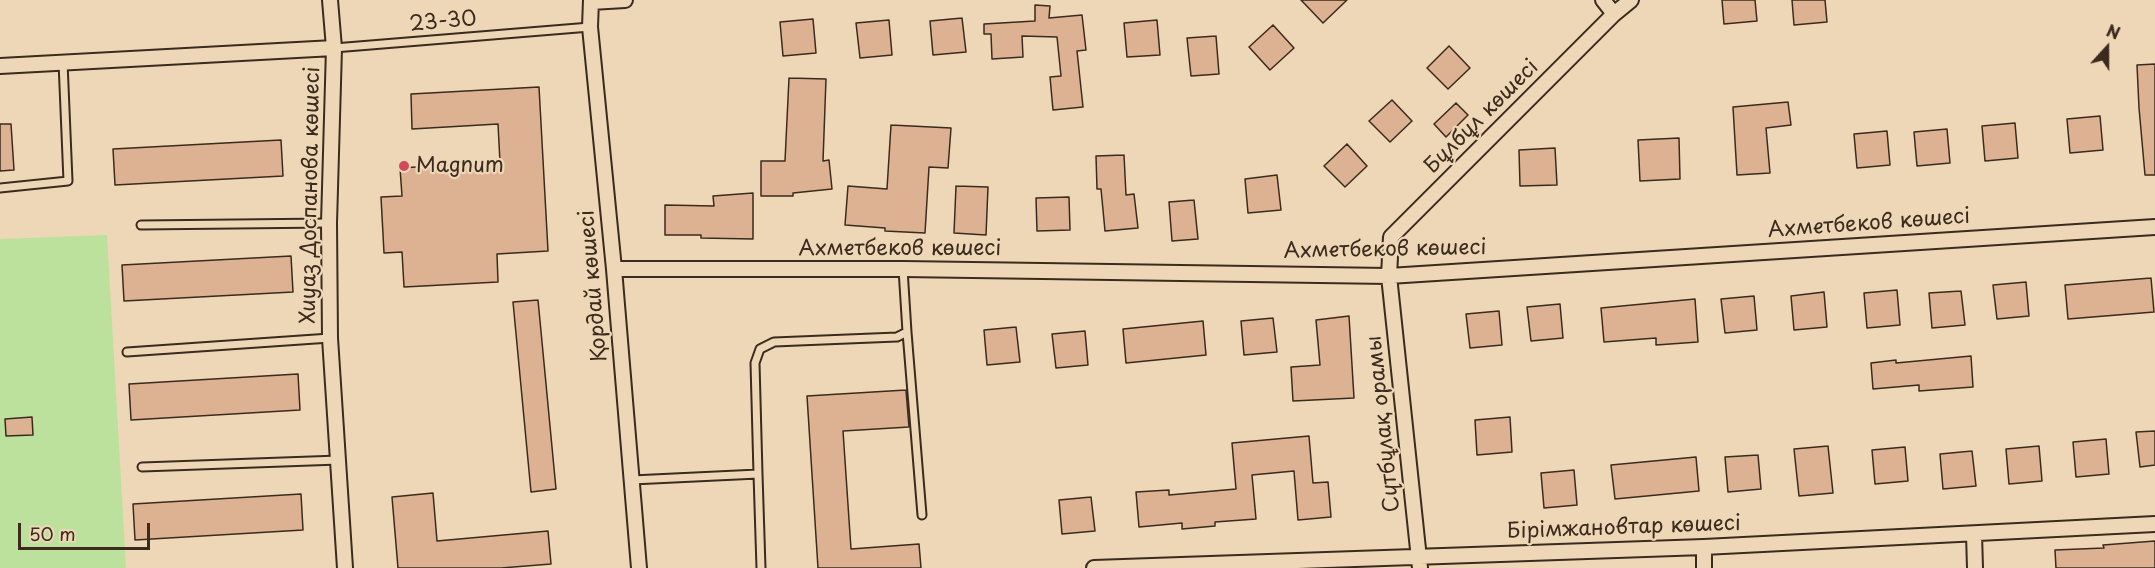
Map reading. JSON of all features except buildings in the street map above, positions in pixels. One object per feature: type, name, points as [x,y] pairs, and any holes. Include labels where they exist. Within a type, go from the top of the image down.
[{"type":"street","points":[[330,0],[334,48]]},
{"type":"street","points":[[591,1],[625,0]]},
{"type":"street","points":[[1603,0],[1614,14]]},
{"type":"street","name":"Бұлбұл көшесі","points":[[1389,276],[1391,237],[1614,14],[1631,0]]},
{"type":"street","name":"Қордай көшесі","points":[[591,1],[591,27],[639,568]]},
{"type":"street","name":"Хиуаз Доспанова көшесі","points":[[0,66],[334,48],[329,223],[330,338],[345,568]]},
{"type":"street","name":"Ахметбеков көшесі","points":[[614,269],[903,269],[1389,276],[2155,227]]},
{"type":"street","name":"Cүтбұлақ орамы","points":[[1389,276],[1419,562]]},
{"type":"street","name":"Бірімжановтар көшесі","points":[[1094,568],[1419,562],[2155,524]]},
{"type":"street","points":[[1974,534],[1975,568]]},
{"type":"street","points":[[1704,547],[1704,568]]},
{"type":"lane","name":"23-30","points":[[334,48],[591,27]]},
{"type":"lane","points":[[0,188],[68,181],[63,62]]},
{"type":"lane","points":[[141,225],[329,223]]},
{"type":"lane","points":[[903,269],[922,515]]},
{"type":"lane","points":[[761,568],[755,363],[760,349],[774,342],[897,337],[907,332]]},
{"type":"lane","points":[[127,352],[330,338]]},
{"type":"lane","points":[[142,467],[339,460]]},
{"type":"lane","points":[[632,480],[758,474]]},
{"type":"green space","points":[[107,235],[126,568],[0,568],[0,239]]},
{"type":"place","name":"Magnum","points":[[404,166]]}]
